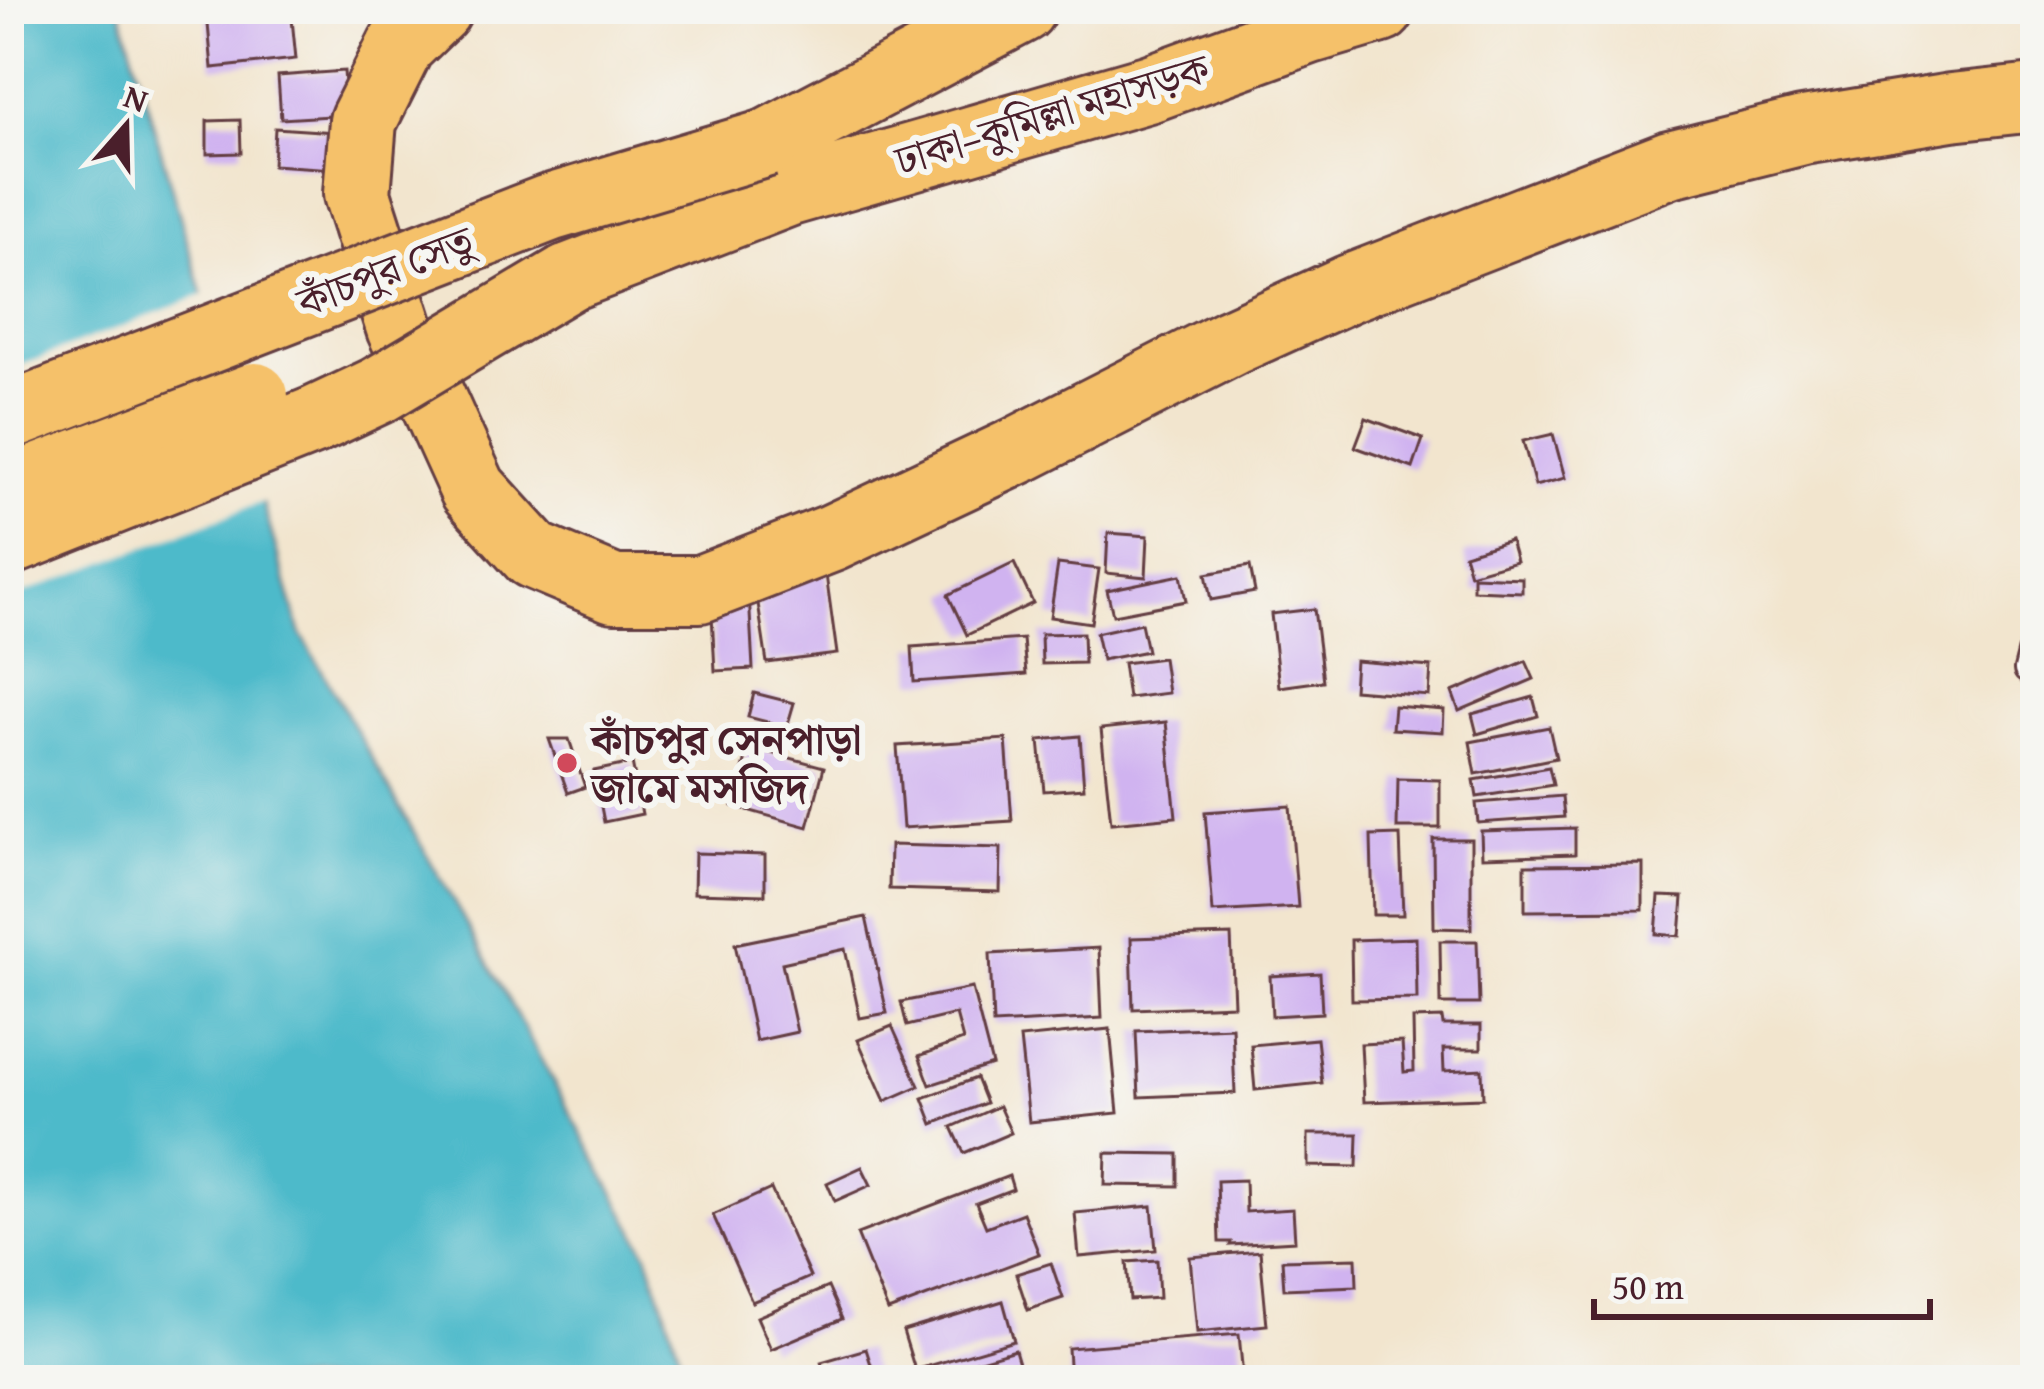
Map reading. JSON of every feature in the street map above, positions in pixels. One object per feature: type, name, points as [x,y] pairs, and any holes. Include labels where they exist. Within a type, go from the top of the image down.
[{"type":"highway","points":[[438,9],[401,45],[363,121],[357,194],[400,328],[473,488],[533,555],[614,589],[700,590],[853,528],[1350,288],[1670,164],[1804,131],[2035,98]]},
{"type":"highway","name":"ঢাকা–কুমিল্লা মহাসড়ক","points":[[779,168],[1022,9]]},
{"type":"highway","name":"ঢাকা–কুমিল্লা মহাসড়ক","points":[[779,168],[1151,88],[1381,9]]},
{"type":"highway","name":"কাঁচপুর সেতু","points":[[9,542],[379,390],[567,278],[779,168]]},
{"type":"highway","name":"কাঁচপুর সেতু","points":[[9,417],[549,208],[779,168]]},
{"type":"highway","name":"কাঁচপুর সেতু","points":[[9,489],[567,278]]},
{"type":"lane","points":[[2027,670],[2035,638]]},
{"type":"water","points":[[9,9],[120,9],[300,632],[647,1253],[688,1380],[9,1380]]},
{"type":"pier","points":[[208,293],[268,500],[9,599],[9,370]]},
{"type":"building","points":[[291,9],[296,59],[212,68],[207,13]]},
{"type":"building","points":[[344,71],[347,115],[281,119],[278,76]]},
{"type":"building","points":[[240,120],[241,153],[207,154],[207,121]]},
{"type":"building","points":[[275,128],[335,132],[334,169],[273,165]]},
{"type":"building","points":[[1366,418],[1423,439],[1413,468],[1355,447]]},
{"type":"building","points":[[1553,434],[1565,478],[1535,486],[1523,441]]},
{"type":"building","points":[[1108,533],[1148,536],[1146,577],[1106,573]]},
{"type":"building","points":[[1510,540],[1516,561],[1470,574],[1464,554]]},
{"type":"building","points":[[1014,563],[1033,603],[967,635],[948,595]]},
{"type":"building","points":[[1058,564],[1099,569],[1091,623],[1050,617]]},
{"type":"building","points":[[1250,566],[1255,592],[1211,600],[1206,574]]},
{"type":"building","points":[[825,567],[837,654],[767,663],[754,577]]},
{"type":"building","points":[[1181,575],[1186,601],[1113,615],[1107,590]]},
{"type":"building","points":[[1473,576],[1522,578],[1522,592],[1473,590]]},
{"type":"building","points":[[749,594],[753,669],[715,671],[711,596]]},
{"type":"building","points":[[1314,609],[1323,681],[1279,687],[1271,614]]},
{"type":"building","points":[[1141,623],[1147,651],[1102,660],[1096,633]]},
{"type":"building","points":[[1083,633],[1084,663],[1042,664],[1041,634]]},
{"type":"building","points":[[1023,639],[1026,674],[914,682],[912,647]]},
{"type":"building","points":[[1163,658],[1168,693],[1128,698],[1123,663]]},
{"type":"building","points":[[1355,661],[1431,667],[1429,696],[1353,690]]},
{"type":"building","points":[[1526,661],[1534,679],[1459,711],[1452,692]]},
{"type":"building","points":[[754,693],[794,703],[787,727],[748,717]]},
{"type":"building","points":[[1533,697],[1538,716],[1477,734],[1472,714]]},
{"type":"building","points":[[1394,706],[1444,710],[1443,732],[1392,729]]},
{"type":"building","points":[[1166,722],[1176,817],[1111,823],[1101,729]]},
{"type":"building","points":[[1549,727],[1556,758],[1476,774],[1470,742]]},
{"type":"building","points":[[1080,736],[1084,788],[1044,791],[1039,740]]},
{"type":"building","name":"কাঁচপুর সেনপাড়া জামে মসজিদ","points":[[549,739],[569,739],[585,787],[568,793]]},
{"type":"building","points":[[1006,739],[1012,821],[903,828],[897,746]]},
{"type":"building","points":[[749,747],[824,767],[808,827],[733,806]]},
{"type":"building","points":[[632,763],[642,814],[604,822],[594,771]]},
{"type":"building","points":[[1549,767],[1553,785],[1477,797],[1474,780]]},
{"type":"building","points":[[1398,779],[1440,780],[1440,828],[1397,828]]},
{"type":"building","points":[[1562,796],[1564,817],[1478,823],[1476,803]]},
{"type":"building","points":[[1290,806],[1298,907],[1213,912],[1205,812]]},
{"type":"building","points":[[1575,828],[1575,854],[1482,857],[1481,831]]},
{"type":"building","points":[[1400,835],[1403,915],[1373,915],[1371,836]]},
{"type":"building","points":[[1433,839],[1471,839],[1471,929],[1434,928]]},
{"type":"building","points":[[890,845],[1001,848],[1000,892],[889,889]]},
{"type":"building","points":[[695,853],[765,855],[765,895],[694,893]]},
{"type":"building","points":[[1643,864],[1643,910],[1525,911],[1525,865]]},
{"type":"building","points":[[1659,896],[1683,897],[1680,936],[1656,934]]},
{"type":"building","points":[[866,917],[887,1013],[860,1018],[845,949],[782,963],[797,1032],[756,1041],[735,944]]},
{"type":"building","points":[[1231,935],[1234,1005],[1133,1009],[1131,938]]},
{"type":"building","points":[[1416,938],[1417,999],[1352,1000],[1351,940]]},
{"type":"building","points":[[1440,941],[1477,941],[1479,1004],[1441,1004]]},
{"type":"building","points":[[1099,948],[1102,1018],[993,1024],[990,954]]},
{"type":"building","points":[[1320,973],[1322,1013],[1272,1016],[1270,976]]},
{"type":"building","points":[[972,988],[992,1065],[930,1085],[919,1056],[963,1040],[956,1014],[907,1026],[901,1002]]},
{"type":"building","points":[[1442,1018],[1443,1025],[1481,1025],[1481,1049],[1443,1049],[1444,1071],[1482,1069],[1483,1098],[1364,1102],[1361,1044],[1402,1042],[1404,1072],[1414,1071],[1413,1019]]},
{"type":"building","points":[[892,1026],[919,1086],[885,1101],[858,1040]]},
{"type":"building","points":[[1232,1027],[1235,1093],[1139,1097],[1136,1031]]},
{"type":"building","points":[[1110,1029],[1118,1113],[1029,1122],[1020,1038]]},
{"type":"building","points":[[1317,1039],[1322,1083],[1255,1090],[1251,1045]]},
{"type":"building","points":[[976,1078],[986,1103],[933,1124],[923,1098]]},
{"type":"building","points":[[999,1106],[1011,1133],[964,1153],[952,1127]]},
{"type":"building","points":[[1308,1134],[1358,1134],[1357,1167],[1308,1166]]},
{"type":"building","points":[[1106,1153],[1178,1154],[1178,1186],[1105,1185]]},
{"type":"building","points":[[862,1167],[871,1185],[835,1201],[827,1183]]},
{"type":"building","points":[[1009,1176],[1013,1189],[976,1203],[986,1227],[1023,1213],[1039,1254],[888,1311],[857,1234]]},
{"type":"building","points":[[1245,1180],[1246,1212],[1293,1209],[1295,1241],[1219,1242],[1217,1181]]},
{"type":"building","points":[[771,1189],[810,1277],[752,1302],[713,1215]]},
{"type":"building","points":[[1152,1206],[1156,1250],[1079,1257],[1075,1213]]},
{"type":"building","points":[[1260,1251],[1267,1325],[1197,1332],[1190,1257]]},
{"type":"building","points":[[1356,1258],[1357,1286],[1284,1289],[1282,1260]]},
{"type":"building","points":[[1157,1260],[1159,1298],[1130,1300],[1127,1262]]},
{"type":"building","points":[[1051,1263],[1063,1298],[1028,1310],[1016,1274]]},
{"type":"building","points":[[828,1287],[842,1319],[771,1349],[757,1317]]},
{"type":"building","points":[[1003,1301],[1014,1341],[915,1370],[903,1331]]},
{"type":"building","points":[[1239,1334],[1243,1377],[1070,1380],[1068,1348]]},
{"type":"building","points":[[866,1349],[876,1380],[827,1380],[821,1362]]},
{"type":"building","points":[[1015,1350],[1023,1377],[925,1380],[924,1376]]},
{"type":"place","name":"কাঁচপুর সেনপাড়া জামে মসজিদ","points":[[567,763]]}]
